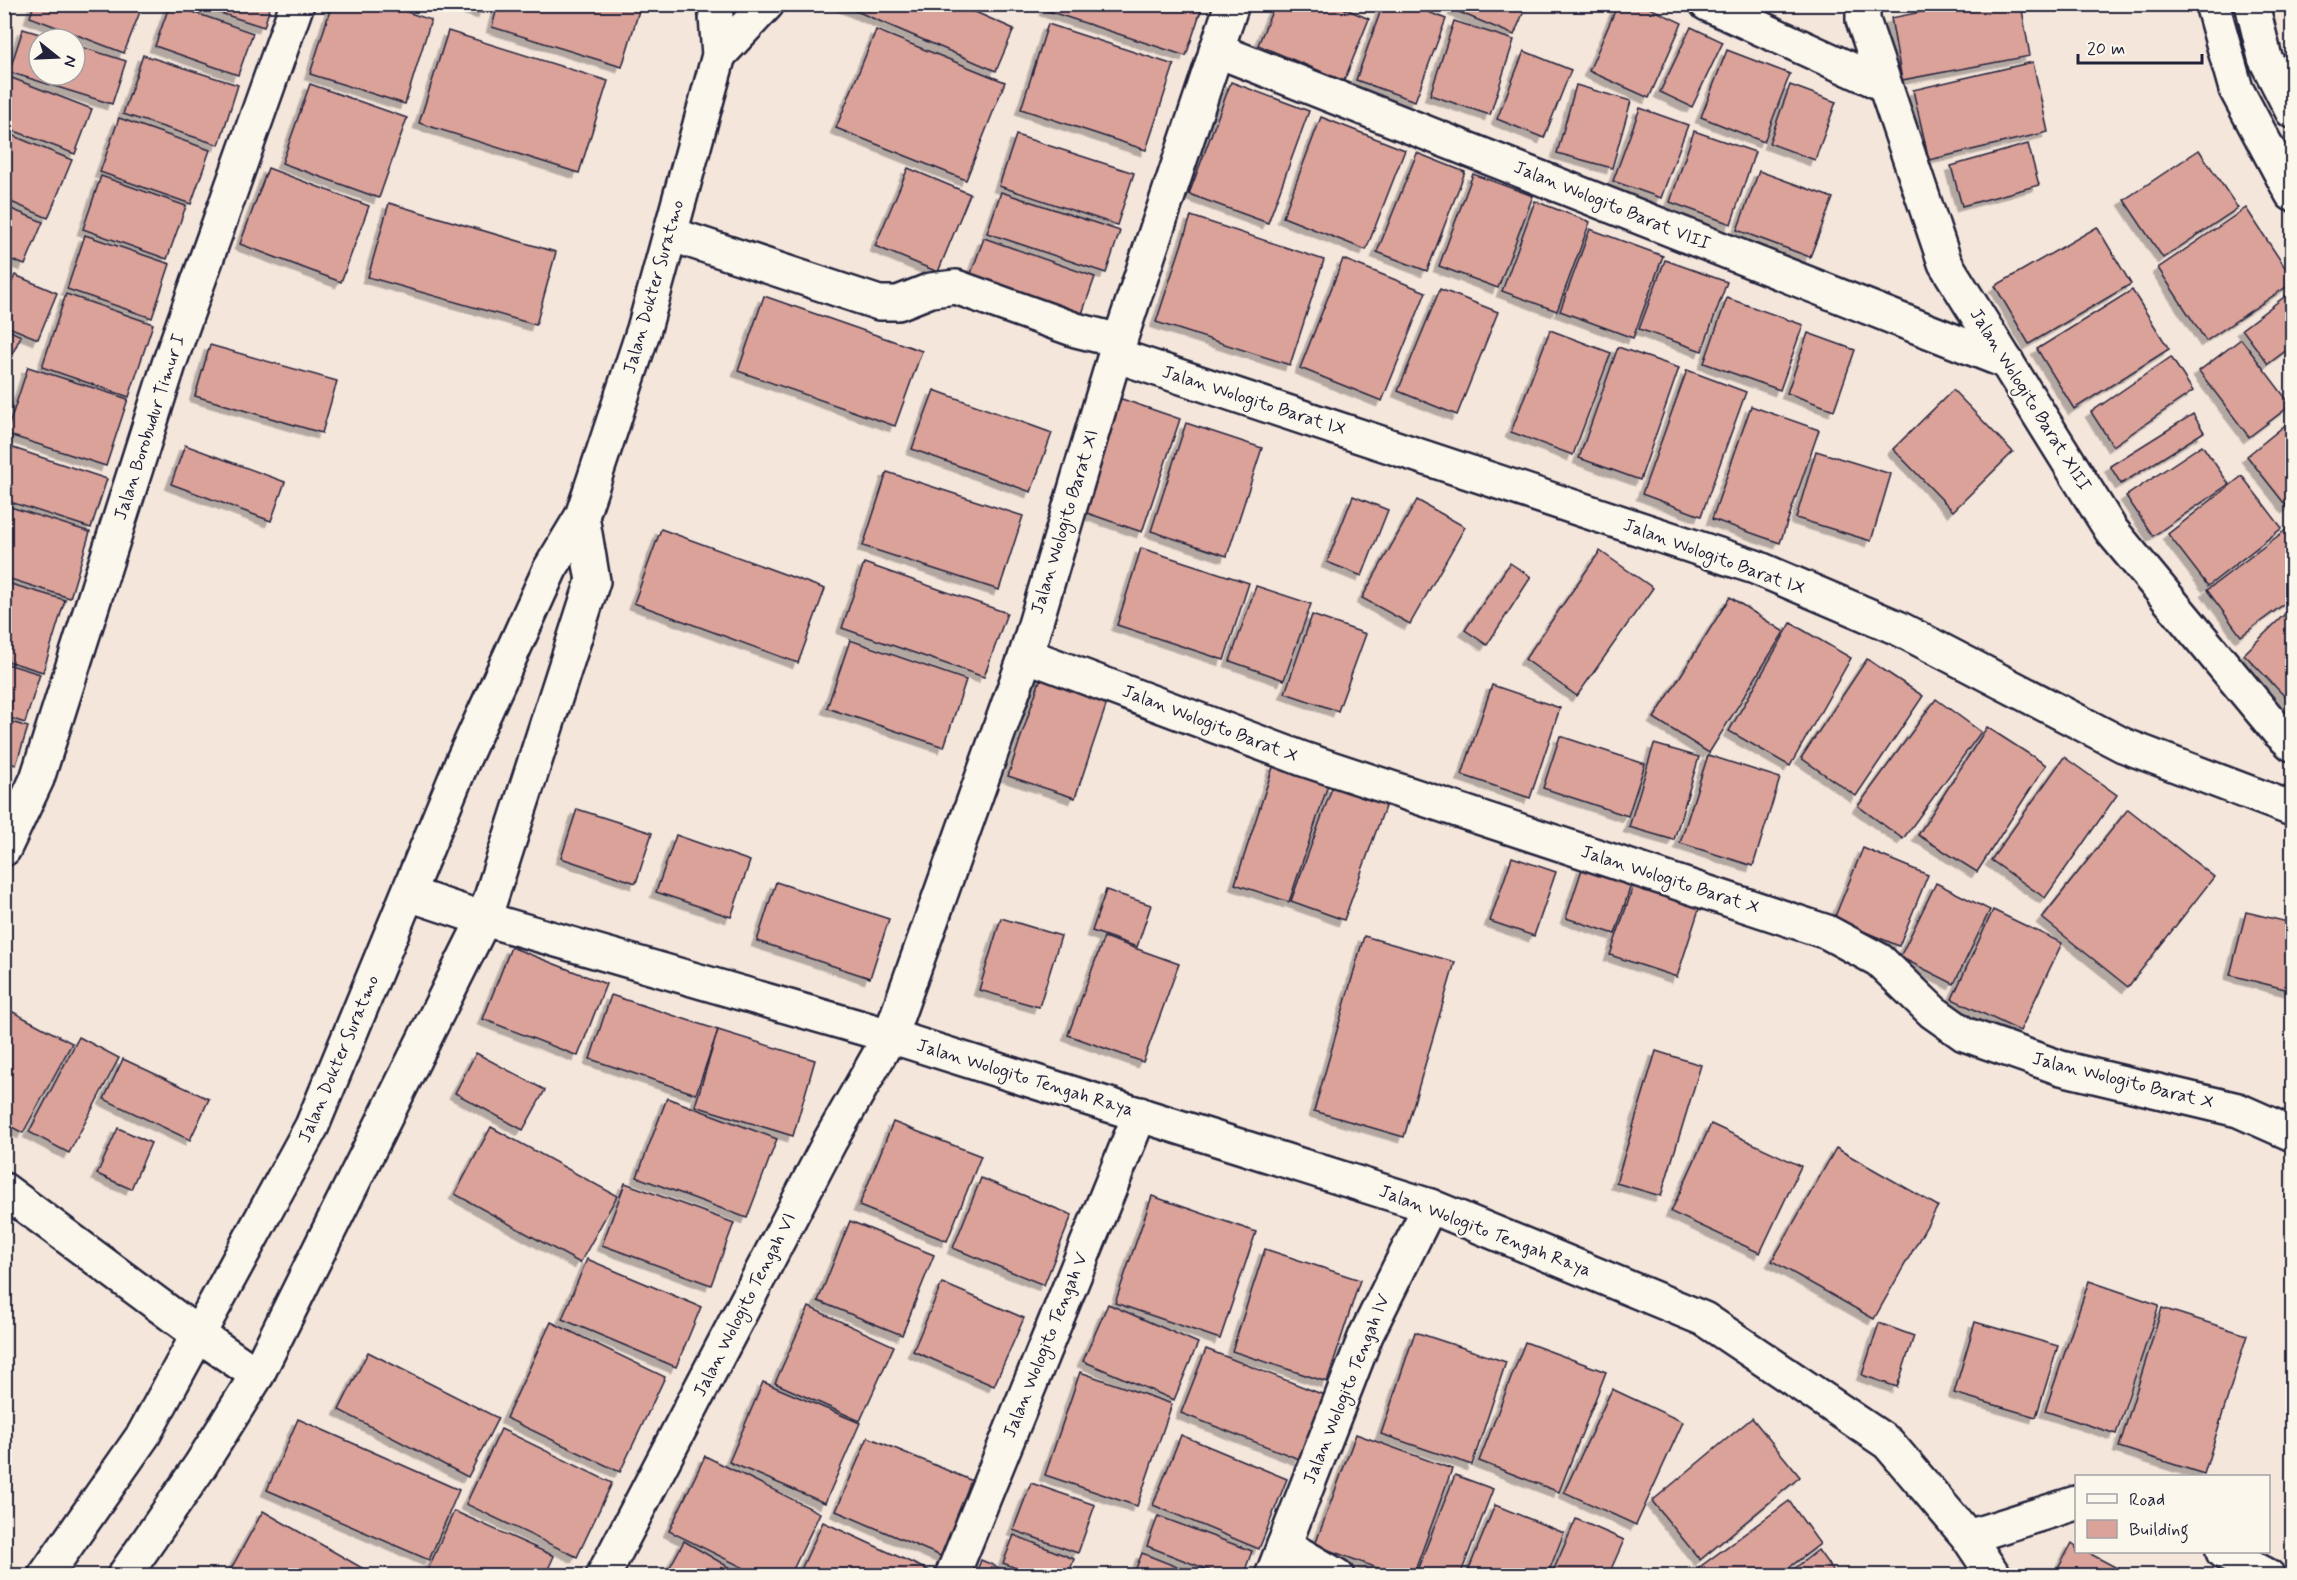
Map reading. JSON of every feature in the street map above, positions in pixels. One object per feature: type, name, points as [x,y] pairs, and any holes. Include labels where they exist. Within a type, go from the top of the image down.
[{"type":"street","name":"Jalan Borobudur Timur I","points":[[4,849],[37,779],[169,364],[297,4]]},
{"type":"street","name":"Jalan Dokter Suratmo","points":[[45,1575],[144,1434],[312,1126],[463,760],[550,569],[582,516],[644,329],[719,55],[715,4]]},
{"type":"street","name":"Jalan Dokter Suratmo","points":[[719,55],[767,4]]},
{"type":"street","name":"Jalan Wologito Barat XI","points":[[890,1036],[1026,655],[1117,348],[1232,4]]},
{"type":"street","points":[[1707,4],[1885,85]]},
{"type":"street","name":"Jalan Wologito Barat XIII","points":[[1863,4],[1863,20],[1945,263],[2111,530],[2278,731],[2292,744]]},
{"type":"street","points":[[2212,4],[2236,89],[2292,194]]},
{"type":"street","points":[[2252,4],[2265,58],[2292,111]]},
{"type":"street","name":"Jalan Wologito Barat VIII","points":[[1216,50],[2007,362]]},
{"type":"street","name":"Jalan Wologito Barat IX","points":[[670,234],[879,303],[898,303],[931,290],[956,287],[1076,330],[1117,348],[1755,567],[1898,628],[2123,746],[2292,809]]},
{"type":"street","name":"Jalan Dokter Suratmo","points":[[124,1575],[200,1466],[257,1375],[484,919],[593,581],[582,516]]},
{"type":"street","name":"Jalan Wologito Barat X","points":[[1026,655],[1303,759],[1827,932],[1879,960],[1933,1012],[1964,1034],[2061,1068],[2238,1110],[2292,1134]]},
{"type":"street","name":"Jalan Wologito Tengah Raya","points":[[409,894],[484,919],[890,1036],[1430,1206],[1704,1319],[1888,1443],[1968,1537],[1994,1575]]},
{"type":"street","name":"Jalan Wologito Tengah VI","points":[[603,1575],[830,1141],[890,1036]]},
{"type":"street","name":"Jalan Wologito Tengah V","points":[[952,1575],[1140,1114]]},
{"type":"street","points":[[4,1190],[257,1375]]},
{"type":"street","name":"Jalan Wologito Tengah IV","points":[[1272,1575],[1366,1335],[1430,1206]]},
{"type":"street","points":[[1968,1537],[2075,1503]]},
{"type":"street","points":[[1284,1545],[1337,1575]]},
{"type":"street","points":[[2227,1553],[2268,1575]]},
{"type":"building","points":[[34,4],[143,4],[124,53],[87,39],[87,27],[56,27],[30,17]]},
{"type":"building","points":[[170,4],[253,33],[238,75],[155,46]]},
{"type":"building","points":[[192,4],[271,4],[264,27]]},
{"type":"building","points":[[332,4],[383,4],[431,20],[405,104],[310,74]]},
{"type":"building","points":[[455,4],[486,4],[483,13]]},
{"type":"building","points":[[498,4],[641,4],[622,67],[492,27]]},
{"type":"building","points":[[957,4],[1014,29],[996,71],[842,5]]},
{"type":"building","points":[[1047,4],[1203,4],[1186,56],[1045,10]]},
{"type":"building","points":[[1275,4],[1334,4],[1369,19],[1344,81],[1258,45]]},
{"type":"building","points":[[1383,4],[1408,4],[1446,19],[1415,101],[1356,80]]},
{"type":"building","points":[[1456,4],[1527,4],[1514,35],[1454,10]]},
{"type":"building","points":[[1618,4],[1641,4],[1682,23],[1649,98],[1589,71]]},
{"type":"building","points":[[1961,4],[2021,4],[2030,56],[1902,80],[1891,18]]},
{"type":"building","points":[[1454,21],[1514,40],[1490,115],[1430,95]]},
{"type":"building","points":[[1048,24],[1174,65],[1146,150],[1021,109]]},
{"type":"building","points":[[1691,27],[1723,42],[1692,107],[1660,92]]},
{"type":"building","points":[[23,29],[27,30],[27,78],[9,72]]},
{"type":"building","points":[[876,30],[1005,82],[966,180],[836,128]]},
{"type":"building","points":[[448,31],[608,81],[579,173],[419,123]]},
{"type":"building","points":[[87,49],[126,61],[112,104],[57,87],[87,87]]},
{"type":"building","points":[[1727,50],[1790,74],[1764,142],[1701,117]]},
{"type":"building","points":[[1524,51],[1571,70],[1544,138],[1497,119]]},
{"type":"building","points":[[143,55],[238,85],[219,145],[123,114]]},
{"type":"building","points":[[2033,62],[2048,132],[1929,160],[1913,90]]},
{"type":"building","points":[[4,75],[27,84],[27,87],[35,87],[92,109],[75,154],[4,127]]},
{"type":"building","points":[[1231,82],[1309,111],[1268,223],[1189,194]]},
{"type":"building","points":[[310,84],[407,118],[379,198],[282,163]]},
{"type":"building","points":[[1576,85],[1631,101],[1612,168],[1557,153]]},
{"type":"building","points":[[1790,85],[1836,102],[1815,160],[1769,143]]},
{"type":"building","points":[[1640,108],[1688,125],[1661,198],[1613,181]]},
{"type":"building","points":[[1321,117],[1405,150],[1366,250],[1283,217]]},
{"type":"building","points":[[119,118],[210,150],[191,204],[100,172]]},
{"type":"building","points":[[1694,131],[1755,152],[1731,224],[1670,202]]},
{"type":"building","points":[[4,132],[72,160],[48,218],[4,199]]},
{"type":"building","points":[[1016,135],[1134,173],[1117,225],[999,186]]},
{"type":"building","points":[[2028,144],[2039,185],[1962,206],[1951,166]]},
{"type":"building","points":[[2199,150],[2238,208],[2163,258],[2124,200]]},
{"type":"building","points":[[1417,153],[1465,172],[1427,271],[1377,252]]},
{"type":"building","points":[[268,168],[369,206],[341,282],[240,244]]},
{"type":"building","points":[[908,168],[970,194],[938,272],[875,246]]},
{"type":"building","points":[[1759,171],[1833,198],[1810,257],[1737,230]]},
{"type":"building","points":[[1473,174],[1533,196],[1498,288],[1439,266]]},
{"type":"building","points":[[101,176],[186,206],[167,259],[83,229]]},
{"type":"building","points":[[1001,192],[1120,231],[1106,273],[987,233]]},
{"type":"building","points":[[1535,201],[1590,222],[1557,311],[1502,291]]},
{"type":"building","points":[[389,203],[556,252],[536,325],[368,277]]},
{"type":"building","points":[[4,206],[43,222],[25,265],[4,257]]},
{"type":"building","points":[[2246,208],[2292,278],[2292,283],[2206,341],[2158,268]]},
{"type":"building","points":[[1191,216],[1324,260],[1290,365],[1156,322]]},
{"type":"building","points":[[2097,227],[2131,284],[2029,344],[1995,286]]},
{"type":"building","points":[[1590,229],[1663,256],[1633,338],[1560,311]]},
{"type":"building","points":[[85,235],[170,264],[152,318],[67,289]]},
{"type":"building","points":[[984,238],[1095,277],[1077,328],[966,287]]},
{"type":"building","points":[[1343,259],[1426,292],[1382,401],[1300,368]]},
{"type":"building","points":[[1665,260],[1727,282],[1702,351],[1639,329]]},
{"type":"building","points":[[15,275],[57,293],[38,339],[4,325],[4,300]]},
{"type":"building","points":[[1440,289],[1498,312],[1457,415],[1398,391]]},
{"type":"building","points":[[2132,290],[2169,349],[2074,409],[2037,349]]},
{"type":"building","points":[[2292,291],[2292,346],[2268,364],[2242,329]]},
{"type":"building","points":[[66,294],[153,324],[129,397],[42,367]]},
{"type":"building","points":[[764,296],[922,351],[895,426],[738,371]]},
{"type":"building","points":[[1727,298],[1803,325],[1780,390],[1704,363]]},
{"type":"building","points":[[4,328],[21,336],[4,371]]},
{"type":"building","points":[[1550,330],[1611,353],[1573,455],[1511,432]]},
{"type":"building","points":[[1808,333],[1855,350],[1834,410],[1787,393]]},
{"type":"building","points":[[2241,339],[2291,405],[2249,437],[2199,371]]},
{"type":"building","points":[[210,345],[337,381],[322,433],[195,396]]},
{"type":"building","points":[[1618,347],[1679,368],[1640,480],[1579,458]]},
{"type":"building","points":[[2171,357],[2193,391],[2113,446],[2091,412]]},
{"type":"building","points":[[28,367],[128,399],[106,466],[6,434]]},
{"type":"building","points":[[1687,370],[1746,392],[1701,516],[1642,494]]},
{"type":"building","points":[[934,390],[1052,433],[1031,492],[912,449]]},
{"type":"building","points":[[1953,390],[2013,452],[1953,511],[1893,449]]},
{"type":"building","points":[[1119,398],[1180,419],[1142,532],[1081,511]]},
{"type":"building","points":[[1751,406],[1819,430],[1780,543],[1712,519]]},
{"type":"building","points":[[2193,414],[2204,432],[2121,484],[2110,466]]},
{"type":"building","points":[[2289,422],[2292,427],[2292,504],[2288,508],[2247,456]]},
{"type":"building","points":[[1186,423],[1262,448],[1227,556],[1151,531]]},
{"type":"building","points":[[4,445],[107,479],[91,528],[4,500]]},
{"type":"building","points":[[185,445],[285,482],[271,521],[171,484]]},
{"type":"building","points":[[2202,445],[2229,484],[2153,536],[2126,496]]},
{"type":"building","points":[[1816,451],[1891,474],[1871,541],[1796,518]]},
{"type":"building","points":[[887,472],[1023,516],[999,590],[863,546]]},
{"type":"building","points":[[2242,476],[2282,528],[2208,586],[2168,534]]},
{"type":"building","points":[[1353,496],[1388,510],[1362,576],[1327,562]]},
{"type":"building","points":[[1417,500],[1465,527],[1410,624],[1362,598]]},
{"type":"building","points":[[4,505],[90,532],[70,598],[4,577]]},
{"type":"building","points":[[661,529],[825,589],[798,663],[634,603]]},
{"type":"building","points":[[2287,529],[2292,536],[2292,598],[2241,636],[2207,590]]},
{"type":"building","points":[[1141,548],[1249,583],[1224,660],[1117,625]]},
{"type":"building","points":[[1600,551],[1653,588],[1577,696],[1525,659]]},
{"type":"building","points":[[864,563],[1007,613],[984,677],[842,628]]},
{"type":"building","points":[[1510,563],[1531,577],[1487,645],[1465,630]]},
{"type":"building","points":[[4,582],[65,600],[43,672],[4,660]]},
{"type":"building","points":[[1256,586],[1311,604],[1284,680],[1230,661]]},
{"type":"building","points":[[1730,597],[1784,632],[1709,753],[1654,718]]},
{"type":"building","points":[[2292,607],[2292,704],[2244,654]]},
{"type":"building","points":[[1312,615],[1366,634],[1338,711],[1285,693]]},
{"type":"building","points":[[1791,623],[1851,658],[1790,766],[1729,731]]},
{"type":"building","points":[[850,640],[966,680],[944,747],[827,708]]},
{"type":"building","points":[[1867,659],[1923,696],[1856,796],[1801,758]]},
{"type":"building","points":[[4,663],[40,674],[25,723],[4,716]]},
{"type":"building","points":[[1043,671],[1110,694],[1075,798],[1008,776]]},
{"type":"building","points":[[1492,685],[1560,708],[1530,798],[1462,775]]},
{"type":"building","points":[[1936,699],[1981,732],[1903,839],[1858,806]]},
{"type":"building","points":[[4,720],[28,727],[16,765],[4,761]]},
{"type":"building","points":[[1987,727],[2046,765],[1977,872],[1918,835]]},
{"type":"building","points":[[1560,736],[1645,764],[1628,816],[1543,788]]},
{"type":"building","points":[[1654,744],[1699,757],[1674,840],[1629,827]]},
{"type":"building","points":[[1708,755],[1780,778],[1753,866],[1680,843]]},
{"type":"building","points":[[2064,757],[2117,795],[2045,898],[1991,860]]},
{"type":"building","points":[[1274,764],[1329,782],[1289,902],[1235,884]]},
{"type":"building","points":[[1333,785],[1386,804],[1344,920],[1291,901]]},
{"type":"building","points":[[577,809],[652,833],[636,883],[561,858]]},
{"type":"building","points":[[2128,809],[2214,877],[2128,987],[2042,918]]},
{"type":"building","points":[[676,835],[750,861],[731,917],[656,892]]},
{"type":"building","points":[[1863,848],[1928,875],[1899,946],[1834,919]]},
{"type":"building","points":[[1512,857],[1556,872],[1534,936],[1490,921]]},
{"type":"building","points":[[1583,866],[1632,882],[1615,934],[1566,918]]},
{"type":"building","points":[[776,882],[889,919],[870,978],[757,941]]},
{"type":"building","points":[[1936,883],[1990,910],[1954,984],[1900,957]]},
{"type":"building","points":[[1634,884],[1700,906],[1677,977],[1610,955]]},
{"type":"building","points":[[1106,890],[1151,905],[1137,947],[1092,931]]},
{"type":"building","points":[[1993,910],[2062,943],[2020,1031],[1952,999]]},
{"type":"building","points":[[2246,912],[2292,923],[2292,976],[2289,990],[2230,975]]},
{"type":"building","points":[[1001,918],[1061,936],[1039,1007],[979,990]]},
{"type":"building","points":[[1364,936],[1455,962],[1404,1137],[1314,1111]]},
{"type":"building","points":[[1104,937],[1179,964],[1143,1062],[1068,1035]]},
{"type":"building","points":[[511,947],[606,984],[578,1056],[483,1019]]},
{"type":"building","points":[[611,995],[718,1030],[696,1094],[590,1059]]},
{"type":"building","points":[[11,1011],[72,1043],[23,1133],[4,1123],[4,1023]]},
{"type":"building","points":[[718,1030],[815,1060],[793,1136],[695,1106]]},
{"type":"building","points":[[79,1037],[119,1058],[69,1153],[29,1132]]},
{"type":"building","points":[[1656,1051],[1701,1065],[1661,1196],[1616,1183]]},
{"type":"building","points":[[476,1053],[545,1090],[523,1130],[455,1093]]},
{"type":"building","points":[[123,1059],[209,1099],[190,1140],[104,1099]]},
{"type":"building","points":[[667,1098],[777,1139],[747,1218],[637,1177]]},
{"type":"building","points":[[893,1122],[981,1156],[947,1241],[859,1206]]},
{"type":"building","points":[[1711,1124],[1801,1166],[1760,1253],[1671,1212]]},
{"type":"building","points":[[491,1127],[617,1196],[580,1263],[455,1194]]},
{"type":"building","points":[[118,1128],[151,1143],[131,1189],[97,1174]]},
{"type":"building","points":[[1836,1148],[1938,1206],[1874,1319],[1772,1261]]},
{"type":"building","points":[[981,1178],[1072,1215],[1044,1285],[953,1248]]},
{"type":"building","points":[[625,1183],[734,1223],[711,1285],[602,1245]]},
{"type":"building","points":[[1152,1196],[1256,1232],[1220,1339],[1115,1303]]},
{"type":"building","points":[[850,1221],[934,1255],[902,1335],[818,1301]]},
{"type":"building","points":[[1265,1249],[1360,1280],[1327,1382],[1232,1351]]},
{"type":"building","points":[[587,1259],[701,1307],[676,1367],[562,1319]]},
{"type":"building","points":[[2089,1281],[2159,1305],[2116,1434],[2045,1411]]},
{"type":"building","points":[[942,1283],[1024,1318],[994,1386],[913,1351]]},
{"type":"building","points":[[1108,1304],[1198,1343],[1174,1400],[1083,1361]]},
{"type":"building","points":[[809,1307],[894,1346],[860,1421],[775,1383]]},
{"type":"building","points":[[2162,1308],[2247,1335],[2204,1474],[2119,1447]]},
{"type":"building","points":[[551,1322],[665,1377],[620,1472],[506,1418]]},
{"type":"building","points":[[1975,1322],[2058,1346],[2036,1417],[1954,1393]]},
{"type":"building","points":[[1879,1323],[1914,1336],[1897,1387],[1862,1375]]},
{"type":"building","points":[[1415,1332],[1506,1362],[1472,1465],[1381,1434]]},
{"type":"building","points":[[1525,1342],[1606,1372],[1559,1492],[1479,1461]]},
{"type":"building","points":[[1206,1349],[1324,1395],[1299,1459],[1181,1413]]},
{"type":"building","points":[[368,1352],[498,1418],[468,1477],[339,1410]]},
{"type":"building","points":[[1080,1372],[1172,1404],[1137,1506],[1045,1475]]},
{"type":"building","points":[[763,1382],[860,1423],[825,1503],[729,1462]]},
{"type":"building","points":[[1612,1389],[1683,1422],[1636,1525],[1564,1492]]},
{"type":"building","points":[[1752,1418],[1800,1477],[1700,1560],[1652,1501]]},
{"type":"building","points":[[298,1419],[459,1490],[429,1560],[267,1490]]},
{"type":"building","points":[[501,1429],[612,1483],[577,1557],[466,1504]]},
{"type":"building","points":[[1356,1434],[1452,1469],[1413,1576],[1399,1576],[1315,1545]]},
{"type":"building","points":[[1181,1435],[1287,1479],[1259,1549],[1153,1505]]},
{"type":"building","points":[[868,1437],[975,1482],[943,1557],[836,1511]]},
{"type":"building","points":[[705,1456],[820,1513],[790,1576],[760,1576],[669,1531]]},
{"type":"building","points":[[1455,1475],[1493,1489],[1460,1576],[1422,1576],[1416,1573]]},
{"type":"building","points":[[1031,1483],[1095,1505],[1078,1553],[1013,1530]]},
{"type":"building","points":[[1789,1501],[1820,1544],[1778,1576],[1701,1576],[1697,1569]]},
{"type":"building","points":[[1495,1505],[1564,1533],[1547,1576],[1466,1576]]},
{"type":"building","points":[[263,1511],[376,1576],[227,1576]]},
{"type":"building","points":[[454,1511],[554,1556],[545,1576],[425,1576]]},
{"type":"building","points":[[1158,1516],[1252,1551],[1243,1576],[1224,1576],[1147,1546]]},
{"type":"building","points":[[1576,1519],[1624,1540],[1608,1576],[1551,1576]]},
{"type":"building","points":[[823,1522],[934,1573],[933,1576],[798,1576]]},
{"type":"building","points":[[1014,1535],[1074,1559],[1068,1576],[1036,1576],[1003,1563]]},
{"type":"building","points":[[684,1541],[744,1576],[665,1576]]},
{"type":"building","points":[[2072,1543],[2075,1545],[2075,1553],[2089,1553],[2132,1576],[2054,1576]]},
{"type":"building","points":[[1818,1550],[1837,1576],[1785,1576]]},
{"type":"building","points":[[1142,1553],[1200,1576],[1133,1576]]},
{"type":"building","points":[[981,1560],[1018,1576],[975,1576]]}]
